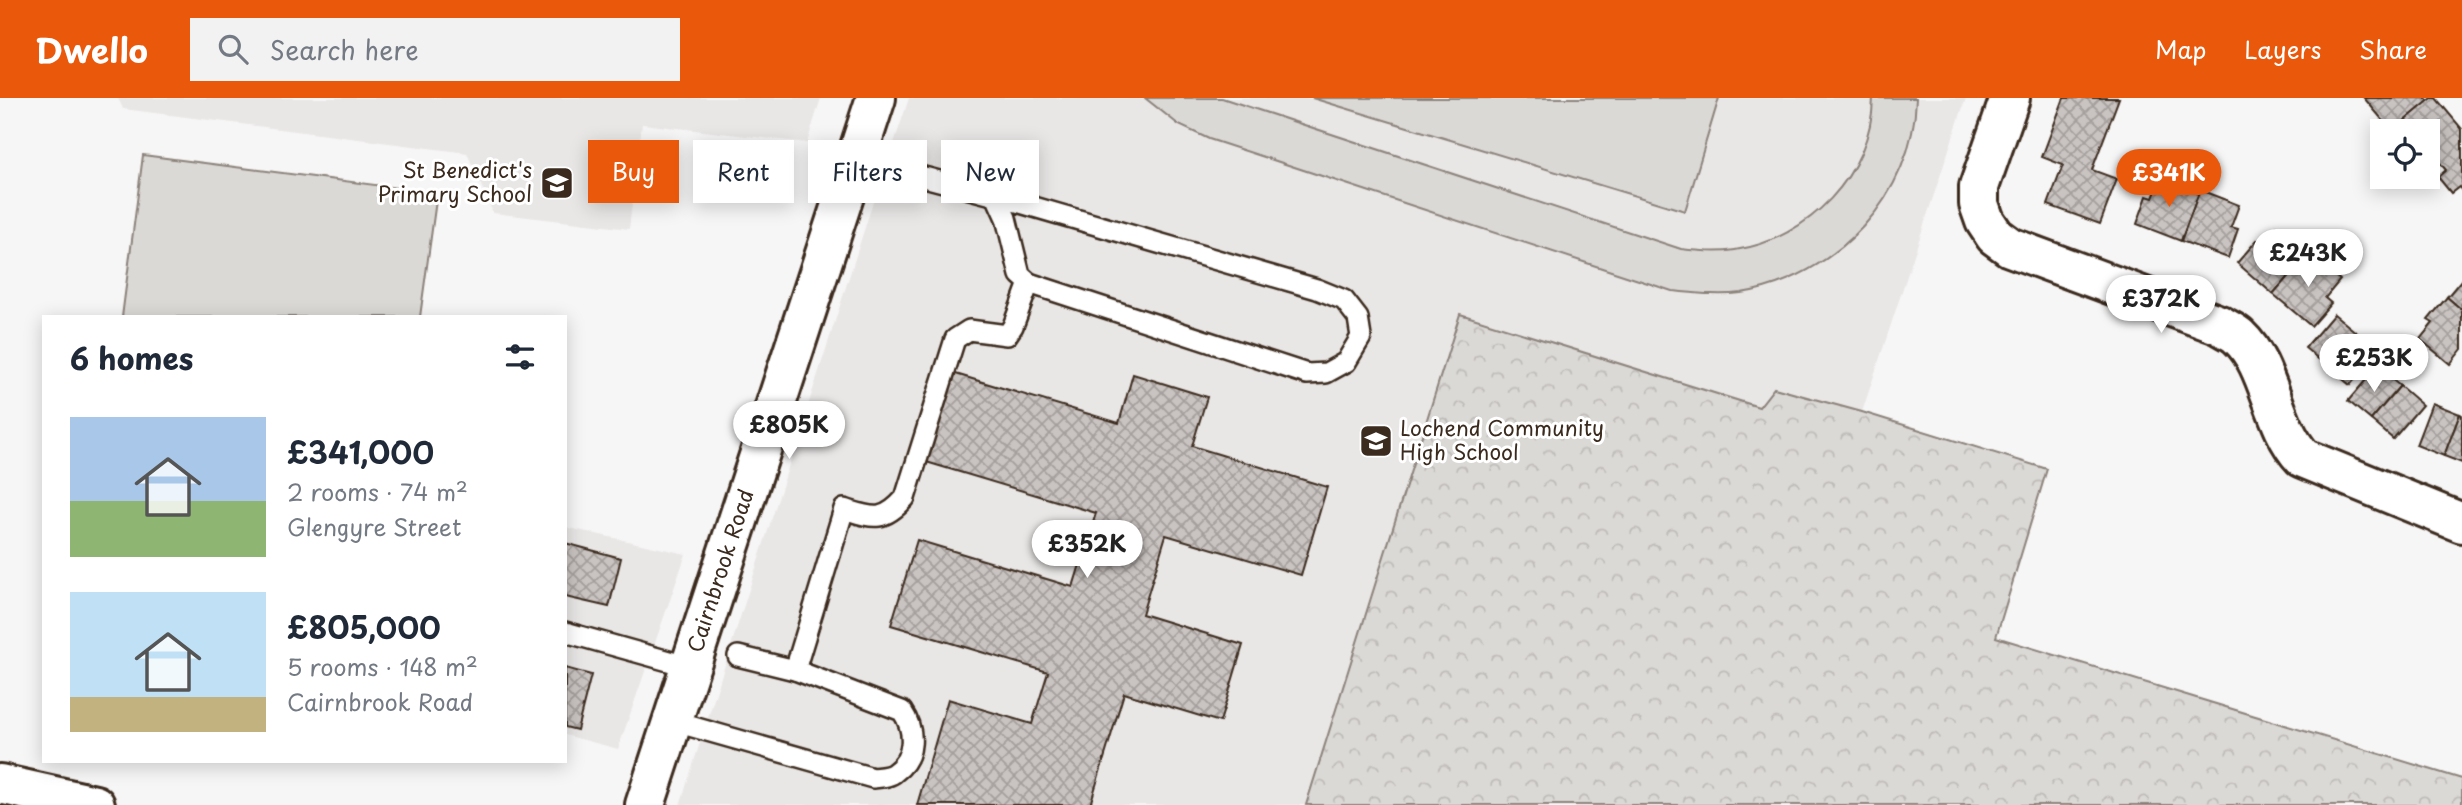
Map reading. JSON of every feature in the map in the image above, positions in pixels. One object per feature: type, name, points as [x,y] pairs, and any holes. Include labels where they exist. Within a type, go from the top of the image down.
[{"type":"street","name":"Cairnbrook Road","points":[[862,140],[876,98]]},
{"type":"street","points":[[2010,98],[1979,187],[1979,204],[1985,221],[1995,236],[2010,247],[2220,325],[2237,335],[2249,349],[2283,429],[2302,458],[2462,523]]},
{"type":"street","name":"Cairnbrook Road","points":[[645,805],[842,203]]},
{"type":"street","points":[[0,784],[94,805]]},
{"type":"lane","points":[[999,203],[1006,218],[1020,275],[1029,283],[1307,374],[1326,373],[1346,362],[1361,337],[1358,318],[1344,300],[1317,289],[1020,203]]},
{"type":"lane","points":[[795,670],[844,509],[871,518],[892,512],[905,498],[955,339],[969,330],[1007,335],[1029,283]]},
{"type":"lane","points":[[567,633],[690,667]]},
{"type":"lane","points":[[672,721],[873,778],[894,774],[906,760],[912,745],[911,724],[902,711],[795,670],[738,656]]},
{"type":"shaded area","name":"St Benedict's Primary School","points":[[118,98],[821,98],[807,143],[642,124],[640,140],[588,140],[588,203],[632,203],[629,229],[493,213],[467,153],[123,109]]},
{"type":"shaded area","name":"Lochend Community High School","points":[[909,98],[1966,98],[1862,412],[2047,469],[1996,637],[2462,779],[2462,805],[680,805],[873,203],[927,203],[927,140],[895,140]]},
{"type":"shaded area","points":[[567,527],[686,554],[618,749],[567,736]]},
{"type":"green space","points":[[1145,98],[1222,98],[1681,249],[1715,252],[1762,243],[1787,232],[1810,217],[1831,198],[1848,177],[1870,126],[1873,98],[1916,98],[1912,134],[1901,167],[1885,198],[1863,226],[1838,250],[1808,270],[1776,284],[1741,293],[1707,294],[1672,291],[1209,139],[1179,125]]},
{"type":"green space","points":[[1312,98],[1719,98],[1685,211]]},
{"type":"green space","points":[[143,155],[437,193],[420,315],[122,315]]},
{"type":"green space","points":[[1460,314],[1759,407],[1774,388],[2047,469],[1996,637],[2462,779],[2462,805],[1306,805]]},
{"type":"building","points":[[2064,98],[2119,98],[2092,170],[2117,179],[2100,224],[2048,205],[2063,165],[2042,157]]},
{"type":"building","points":[[2364,98],[2426,98],[2429,101],[2407,119],[2382,119]]},
{"type":"building","points":[[2432,98],[2436,98],[2462,129],[2462,191],[2459,187],[2451,193],[2440,179],[2440,175],[2446,170],[2440,163],[2440,119],[2407,119]]},
{"type":"building","points":[[2162,176],[2200,190],[2181,241],[2137,224],[2147,196],[2153,198]]},
{"type":"building","points":[[2200,190],[2239,205],[2231,227],[2238,229],[2228,258],[2181,241]]},
{"type":"building","points":[[2277,227],[2309,253],[2273,294],[2237,263],[2257,240],[2262,245]]},
{"type":"building","points":[[2309,253],[2340,280],[2325,298],[2331,303],[2311,326],[2273,294]]},
{"type":"building","points":[[2462,279],[2462,310],[2447,297]]},
{"type":"building","points":[[2447,297],[2462,310],[2462,349],[2450,364],[2420,339],[2433,323],[2428,320]]},
{"type":"building","points":[[2334,314],[2357,333],[2328,367],[2305,348]]},
{"type":"building","points":[[2357,333],[2379,351],[2350,385],[2328,367]]},
{"type":"building","points":[[2377,367],[2400,386],[2371,420],[2348,401]]},
{"type":"building","points":[[949,372],[1119,423],[1133,374],[1207,397],[1192,446],[1327,487],[1301,575],[1166,535],[1142,614],[1243,645],[1220,722],[1124,693],[1090,805],[917,805],[948,699],[1032,724],[1048,672],[891,625],[917,540],[1073,587],[1096,513],[923,461]]},
{"type":"building","points":[[2400,386],[2422,405],[2393,439],[2371,420]]},
{"type":"building","points":[[2432,403],[2460,414],[2444,456],[2416,445]]},
{"type":"building","points":[[2460,414],[2462,415],[2462,463],[2444,456]]},
{"type":"building","points":[[567,544],[621,558],[609,607],[567,597]]},
{"type":"building","points":[[567,669],[591,675],[577,730],[567,728]]},
{"type":"place","name":"St Benedict's Primary School","points":[[557,183]]},
{"type":"place","name":"Lochend Community High School","points":[[1376,441]]}]
